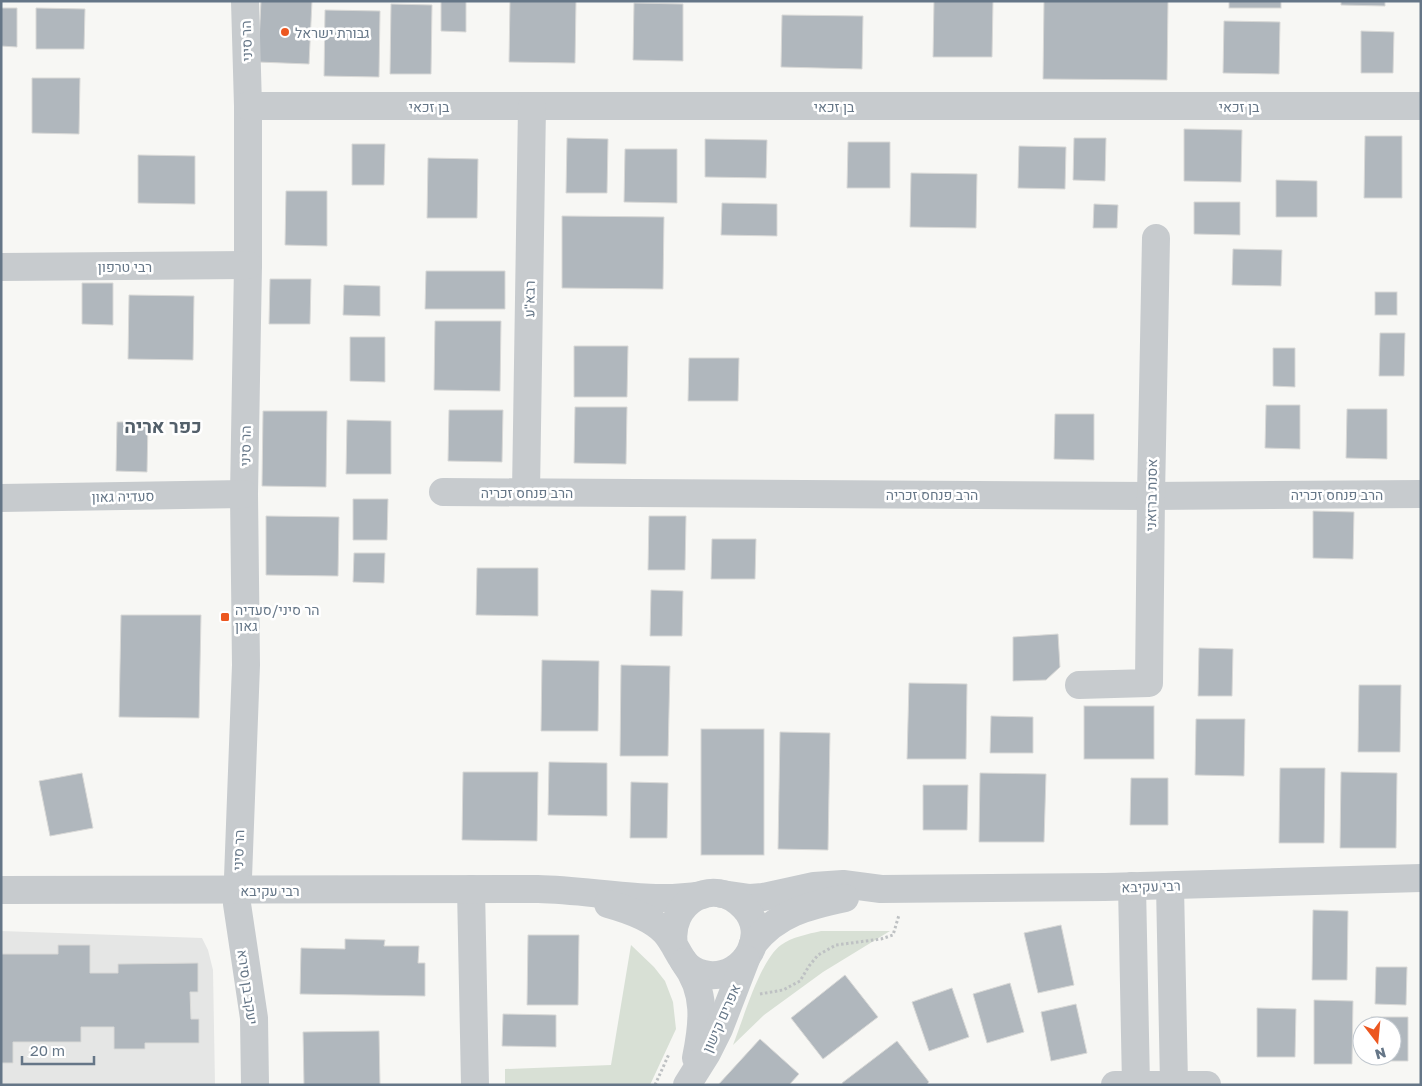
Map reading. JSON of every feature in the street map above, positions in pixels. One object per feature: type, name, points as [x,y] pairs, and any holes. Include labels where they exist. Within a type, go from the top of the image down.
[{"type":"street","name":"הר סיני","points":[[237,890],[246,665],[244,494],[248,265],[248,106],[245,1]]},
{"type":"street","name":"בן זכאי","points":[[248,106],[1421,106]]},
{"type":"street","name":"רבא\"ע","points":[[526,492],[532,106]]},
{"type":"street","name":"אסנת ברזאני","points":[[1079,685],[1149,683],[1156,238]]},
{"type":"street","name":"רבי טרפון","points":[[1,267],[248,265]]},
{"type":"street","name":"הרב פנחס זכריה","points":[[443,492],[1151,496],[1421,494]]},
{"type":"street","name":"סעדיה גאון","points":[[1,498],[244,494]]},
{"type":"street","name":"רבי עקיבא","points":[[1,890],[538,889],[572,890],[653,899],[683,898],[712,894],[750,898],[763,897],[814,886],[843,884],[892,889],[1170,886],[1421,878]]},
{"type":"street","points":[[1132,886],[1129,1084],[1207,1085]]},
{"type":"street","points":[[1170,886],[1174,1084]]},
{"type":"street","points":[[471,889],[475,1085]]},
{"type":"street","name":"רבי עקיבא","points":[[538,889],[595,900],[626,910],[653,923],[665,932],[679,954]]},
{"type":"street","name":"רבי עקיבא","points":[[750,952],[763,932],[774,923],[798,911],[892,889]]},
{"type":"street","name":"יעקב בן סירא","points":[[237,890],[237,914],[254,1018],[255,1085]]},
{"type":"street","points":[[712,894],[734,898],[748,911],[753,922],[754,929],[750,952],[731,971],[718,975],[699,972],[679,954],[672,932],[678,914],[686,904],[712,894]]},
{"type":"street","name":"אפרים קישון","points":[[689,1080],[716,1035],[750,952]]},
{"type":"street","name":"אפרים קישון","points":[[679,954],[696,983],[701,1005],[700,1035],[689,1080]]},
{"type":"path","points":[[734,990],[759,994],[783,990],[800,981],[818,955],[836,945],[881,939],[893,935],[897,923],[892,889]]},
{"type":"shaded area","points":[[1,931],[202,938],[208,950],[213,970],[215,1085],[1,1085]]},
{"type":"shaded area","points":[[821,931],[890,931],[823,972],[764,1015],[733,1045],[759,977],[773,953],[790,940]]},
{"type":"shaded area","points":[[631,945],[654,967],[665,981],[673,1002],[676,1029],[650,1085],[505,1085],[505,1069],[611,1065]]},
{"type":"building","name":"גבורת ישראל","points":[[261,1],[312,1],[309,64],[258,62]]},
{"type":"building","points":[[441,1],[466,1],[466,32],[441,31]]},
{"type":"building","points":[[510,1],[576,1],[575,63],[509,62]]},
{"type":"building","points":[[934,1],[993,1],[992,57],[933,57]]},
{"type":"building","points":[[1044,1],[1168,1],[1167,80],[1043,79]]},
{"type":"building","points":[[1229,1],[1281,1],[1281,8],[1229,8]]},
{"type":"building","points":[[1341,1],[1385,1],[1385,6],[1341,5]]},
{"type":"building","points":[[634,3],[683,4],[683,61],[633,60]]},
{"type":"building","points":[[391,4],[432,5],[431,74],[390,74]]},
{"type":"building","points":[[1,8],[17,8],[17,47],[1,46]]},
{"type":"building","points":[[36,8],[85,9],[84,49],[36,49]]},
{"type":"building","points":[[325,10],[380,11],[379,77],[324,76]]},
{"type":"building","points":[[782,15],[863,16],[862,69],[781,67]]},
{"type":"building","points":[[1224,21],[1280,22],[1279,74],[1223,73]]},
{"type":"building","points":[[1361,31],[1394,32],[1393,73],[1361,73]]},
{"type":"building","points":[[32,78],[80,78],[79,134],[32,133]]},
{"type":"building","points":[[1184,129],[1242,130],[1241,182],[1184,181]]},
{"type":"building","points":[[1365,136],[1402,136],[1402,198],[1364,198]]},
{"type":"building","points":[[567,138],[608,139],[607,193],[566,193]]},
{"type":"building","points":[[1074,138],[1106,138],[1105,181],[1073,180]]},
{"type":"building","points":[[705,139],[767,140],[766,178],[705,177]]},
{"type":"building","points":[[848,142],[890,142],[890,188],[847,188]]},
{"type":"building","points":[[352,144],[385,144],[384,185],[352,185]]},
{"type":"building","points":[[1019,146],[1066,147],[1065,189],[1018,188]]},
{"type":"building","points":[[625,149],[677,149],[677,203],[624,202]]},
{"type":"building","points":[[138,155],[195,156],[195,204],[138,203]]},
{"type":"building","points":[[428,158],[478,159],[477,218],[427,218]]},
{"type":"building","points":[[911,173],[977,174],[976,228],[910,227]]},
{"type":"building","points":[[1276,180],[1317,181],[1317,217],[1276,217]]},
{"type":"building","points":[[286,191],[327,191],[327,246],[285,245]]},
{"type":"building","points":[[1194,202],[1240,202],[1240,235],[1194,234]]},
{"type":"building","points":[[722,203],[777,204],[777,236],[721,235]]},
{"type":"building","points":[[1094,204],[1118,205],[1117,228],[1093,228]]},
{"type":"building","points":[[562,216],[664,217],[663,289],[562,288]]},
{"type":"building","points":[[1233,249],[1282,250],[1281,286],[1232,285]]},
{"type":"building","points":[[426,271],[505,271],[505,309],[425,309]]},
{"type":"building","points":[[270,279],[311,279],[310,324],[269,324]]},
{"type":"building","points":[[82,283],[113,283],[113,325],[82,324]]},
{"type":"building","points":[[344,285],[380,286],[380,316],[343,315]]},
{"type":"building","points":[[1375,292],[1397,292],[1397,315],[1375,315]]},
{"type":"building","points":[[129,295],[194,296],[193,360],[128,359]]},
{"type":"building","points":[[435,321],[501,321],[500,391],[434,390]]},
{"type":"building","points":[[1380,333],[1405,333],[1404,376],[1379,376]]},
{"type":"building","points":[[350,337],[385,337],[385,382],[350,381]]},
{"type":"building","points":[[574,346],[628,346],[627,397],[574,397]]},
{"type":"building","points":[[1273,348],[1295,348],[1295,387],[1273,386]]},
{"type":"building","points":[[689,358],[739,358],[738,401],[688,401]]},
{"type":"building","points":[[1266,405],[1300,405],[1300,449],[1265,448]]},
{"type":"building","points":[[575,407],[627,407],[626,464],[574,463]]},
{"type":"building","points":[[1347,409],[1387,409],[1387,459],[1346,458]]},
{"type":"building","points":[[449,410],[503,410],[502,462],[448,461]]},
{"type":"building","points":[[263,411],[327,411],[326,487],[262,486]]},
{"type":"building","points":[[1055,414],[1094,414],[1094,460],[1054,459]]},
{"type":"building","points":[[347,420],[391,421],[391,474],[346,474]]},
{"type":"building","points":[[117,422],[148,422],[147,472],[116,471]]},
{"type":"building","points":[[353,499],[388,499],[387,540],[353,540]]},
{"type":"building","points":[[1313,511],[1354,512],[1353,559],[1313,558]]},
{"type":"building","points":[[266,516],[339,517],[338,576],[266,575]]},
{"type":"building","points":[[649,516],[686,516],[685,570],[648,570]]},
{"type":"building","points":[[712,539],[756,539],[755,579],[711,579]]},
{"type":"building","points":[[354,553],[385,553],[384,583],[353,582]]},
{"type":"building","points":[[477,568],[538,568],[538,616],[476,615]]},
{"type":"building","points":[[651,590],[683,591],[682,636],[650,636]]},
{"type":"building","points":[[121,615],[201,615],[199,718],[119,717]]},
{"type":"building","points":[[1058,634],[1060,667],[1046,680],[1013,681],[1013,637]]},
{"type":"building","points":[[1199,648],[1233,649],[1232,696],[1198,696]]},
{"type":"building","points":[[542,660],[599,661],[598,731],[541,731]]},
{"type":"building","points":[[621,665],[670,666],[668,756],[620,756]]},
{"type":"building","points":[[909,683],[967,684],[966,759],[907,759]]},
{"type":"building","points":[[1359,685],[1401,685],[1400,752],[1358,752]]},
{"type":"building","points":[[1084,706],[1154,706],[1154,759],[1084,759]]},
{"type":"building","points":[[991,716],[1033,717],[1033,753],[990,753]]},
{"type":"building","points":[[1196,719],[1245,719],[1244,776],[1195,775]]},
{"type":"building","points":[[701,729],[764,729],[764,855],[701,855]]},
{"type":"building","points":[[780,732],[830,733],[828,850],[778,849]]},
{"type":"building","points":[[549,762],[607,763],[607,816],[548,815]]},
{"type":"building","points":[[1280,768],[1325,768],[1324,843],[1279,843]]},
{"type":"building","points":[[463,772],[538,772],[537,841],[462,840]]},
{"type":"building","points":[[1341,772],[1397,773],[1396,848],[1340,848]]},
{"type":"building","points":[[82,773],[93,828],[50,836],[39,781]]},
{"type":"building","points":[[980,773],[1046,774],[1044,842],[979,842]]},
{"type":"building","points":[[1131,778],[1168,778],[1168,825],[1130,825]]},
{"type":"building","points":[[631,782],[668,783],[667,838],[630,838]]},
{"type":"building","points":[[923,785],[968,785],[967,830],[923,830]]},
{"type":"building","points":[[1313,910],[1348,911],[1347,980],[1312,980]]},
{"type":"building","points":[[1061,925],[1074,985],[1038,993],[1024,933]]},
{"type":"building","points":[[528,935],[579,935],[578,1005],[527,1005]]},
{"type":"building","points":[[345,939],[385,940],[384,946],[419,946],[418,963],[425,963],[425,996],[300,994],[301,948],[345,949]]},
{"type":"building","points":[[58,945],[90,945],[90,973],[118,973],[118,964],[198,963],[198,992],[190,992],[191,1019],[199,1019],[199,1043],[145,1043],[145,1049],[114,1049],[114,1027],[81,1027],[81,1042],[13,1042],[13,1063],[1,1063],[1,954],[58,954]]},
{"type":"building","points":[[1376,967],[1407,967],[1406,1005],[1375,1004]]},
{"type":"building","points":[[845,975],[878,1017],[823,1059],[791,1018]]},
{"type":"building","points":[[1010,983],[1024,1032],[987,1043],[973,994]]},
{"type":"building","points":[[952,988],[969,1037],[929,1051],[912,1002]]},
{"type":"building","points":[[1314,1000],[1353,1001],[1352,1064],[1314,1064]]},
{"type":"building","points":[[1076,1004],[1087,1053],[1051,1061],[1041,1012]]},
{"type":"building","points":[[1257,1008],[1296,1009],[1295,1057],[1257,1057]]},
{"type":"building","points":[[503,1014],[556,1015],[556,1047],[502,1046]]},
{"type":"building","points":[[1402,1017],[1408,1017],[1408,1061],[1402,1061]]},
{"type":"building","points":[[379,1031],[380,1085],[304,1085],[303,1032]]},
{"type":"building","points":[[760,1039],[799,1074],[789,1085],[718,1085]]},
{"type":"building","points":[[897,1041],[929,1082],[926,1085],[843,1085],[842,1083]]},
{"type":"place","name":"גבורת ישראל","points":[[285,32]]},
{"type":"place","name":"הר סיני/סעדיה גאון","points":[[225,617]]},
{"type":"district","name":"כפר אריה","points":[[163,425]]}]
